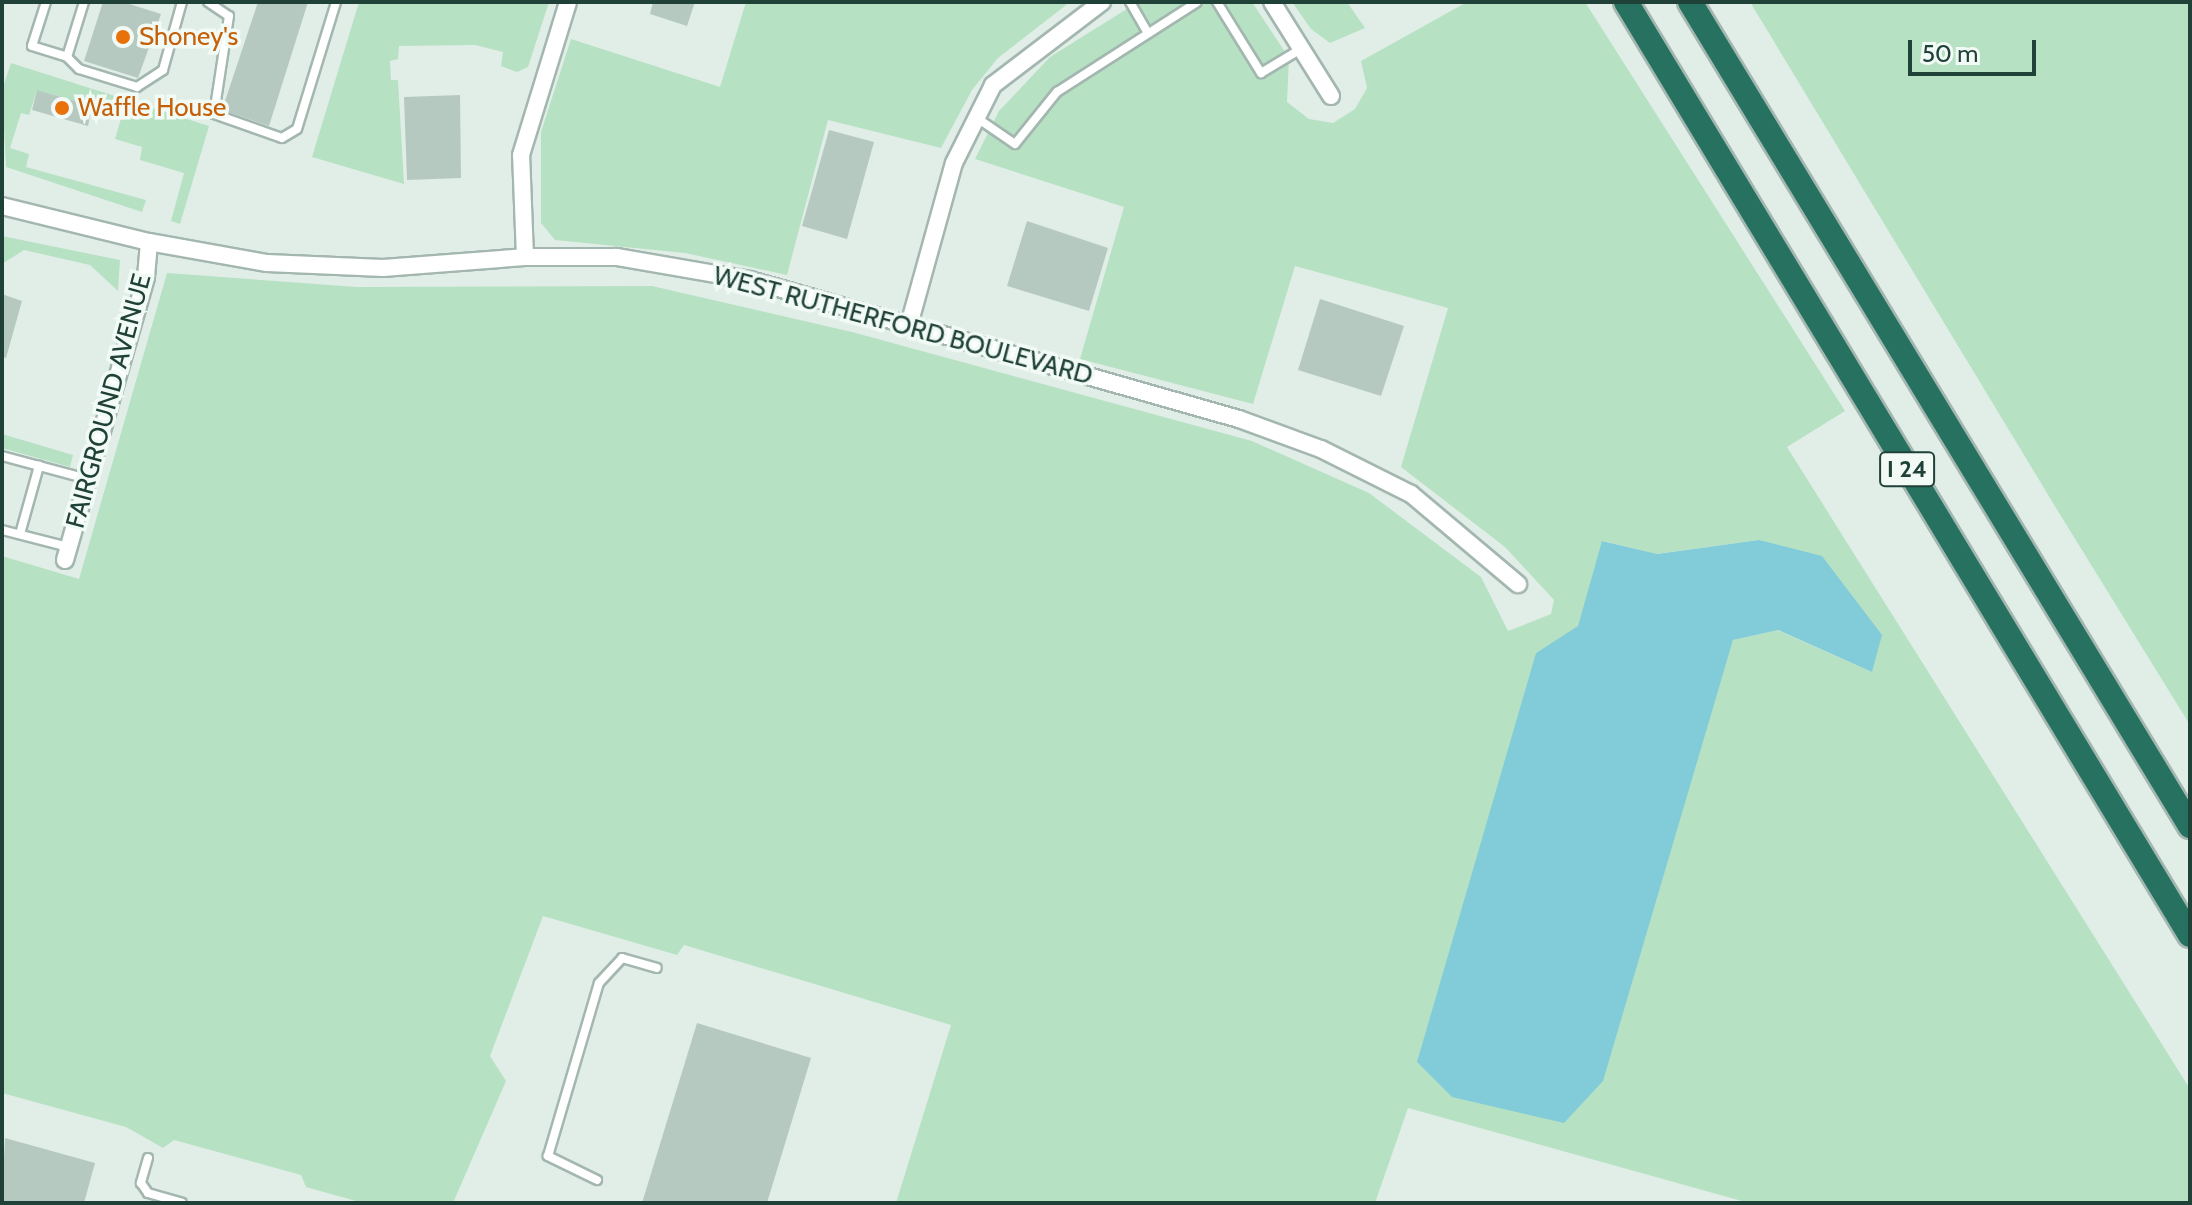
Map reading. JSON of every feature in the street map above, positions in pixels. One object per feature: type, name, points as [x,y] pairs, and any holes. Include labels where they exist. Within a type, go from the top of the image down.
[{"type":"highway","name":"I 24","points":[[1626,2],[2190,935]]},
{"type":"highway","name":"I 24","points":[[1690,2],[2190,826]]},
{"type":"street","points":[[525,257],[521,155],[568,2]]},
{"type":"street","points":[[909,325],[954,163],[993,85],[1102,2]]},
{"type":"street","points":[[1272,2],[1331,96]]},
{"type":"street","name":"WEST RUTHERFORD BOULEVARD","points":[[2,206],[149,242],[267,263],[383,268],[525,257],[617,257],[750,280],[1239,419],[1321,449],[1411,494],[1518,584]]},
{"type":"street","name":"FAIRGROUND AVENUE","points":[[66,554],[146,277],[149,242]]},
{"type":"lane","points":[[46,2],[32,46],[67,57],[79,69],[137,87],[150,83],[163,70],[182,2]]},
{"type":"lane","points":[[67,57],[84,2]]},
{"type":"lane","points":[[208,2],[229,16],[214,114],[282,138],[297,129],[336,2]]},
{"type":"lane","points":[[1130,2],[1148,33]]},
{"type":"lane","points":[[977,117],[1015,144],[1057,92],[1197,2]]},
{"type":"lane","points":[[1217,2],[1261,73],[1301,49]]},
{"type":"lane","points":[[2,456],[88,479]]},
{"type":"lane","points":[[20,534],[39,466]]},
{"type":"lane","points":[[2,530],[20,534],[66,554]]},
{"type":"lane","points":[[597,1180],[548,1156],[599,983],[622,958],[657,968]]},
{"type":"lane","points":[[148,1158],[141,1183],[148,1193],[182,1203]]},
{"type":"green space","points":[[359,2],[549,2],[528,67],[517,72],[501,66],[503,52],[475,45],[399,46],[398,59],[390,61],[391,80],[398,80],[404,184],[312,157]]},
{"type":"green space","points":[[746,2],[1070,2],[998,58],[972,90],[941,148],[828,120],[787,275],[685,253],[555,240],[541,223],[541,132],[571,39],[720,87]]},
{"type":"green space","points":[[1138,2],[1252,2],[1289,58],[1287,102],[1309,119],[1333,123],[1355,109],[1367,88],[1361,61],[1467,2],[1585,2],[1845,411],[1787,447],[2190,1089],[2190,1203],[1749,1203],[1408,1108],[1375,1203],[896,1203],[951,1025],[684,945],[677,955],[543,916],[490,1056],[506,1081],[453,1203],[363,1203],[306,1187],[301,1175],[174,1140],[163,1148],[126,1127],[2,1093],[2,556],[79,579],[167,273],[357,287],[652,286],[852,332],[1252,441],[1369,493],[1481,577],[1508,631],[1551,614],[1554,600],[1505,547],[1401,467],[1448,308],[1295,266],[1253,404],[1080,359],[1124,207],[975,159],[999,111],[1050,57]],"holes":[[[1759,540],[1872,672],[1777,630],[1733,640],[1720,681],[1536,653],[1578,627],[1603,541],[1656,554]]]},
{"type":"green space","points":[[1292,2],[1347,2],[1365,28],[1330,43],[1311,29]]},
{"type":"green space","points":[[1750,2],[2190,2],[2190,725],[2056,508]]},
{"type":"green space","points":[[11,63],[209,126],[180,224],[171,221],[184,173],[140,160],[142,147],[115,139],[122,115],[37,90],[29,115],[21,113],[10,148],[29,154],[26,167],[146,200],[142,212],[6,167],[2,90]]},
{"type":"green space","points":[[2,236],[120,260],[118,291],[90,265],[24,250],[2,264]]},
{"type":"green space","points":[[2,434],[73,455],[70,467],[2,448]]},
{"type":"water","points":[[1759,540],[1822,556],[1882,635],[1872,672],[1778,630],[1733,640],[1603,1081],[1564,1123],[1452,1097],[1417,1062],[1536,653],[1578,626],[1602,541],[1657,554]]},
{"type":"building","points":[[103,2],[123,2],[161,14],[138,78],[84,61]]},
{"type":"building","points":[[258,2],[308,2],[269,126],[222,110]]},
{"type":"building","points":[[653,2],[695,2],[687,26],[650,14]]},
{"type":"building","name":"Waffle House","points":[[37,90],[92,106],[88,126],[32,110]]},
{"type":"building","points":[[460,95],[461,178],[407,180],[404,97]]},
{"type":"building","points":[[829,130],[874,142],[847,239],[802,226]]},
{"type":"building","points":[[1027,221],[1108,248],[1089,311],[1007,286]]},
{"type":"building","points":[[2,294],[22,301],[6,358],[2,357]]},
{"type":"building","points":[[1320,299],[1404,326],[1381,396],[1298,370]]},
{"type":"building","points":[[697,1023],[811,1058],[767,1203],[642,1203]]},
{"type":"building","points":[[5,1138],[95,1163],[84,1203],[2,1203]]},
{"type":"place","name":"Shoney's","points":[[123,37]]},
{"type":"place","name":"Waffle House","points":[[62,108]]}]
